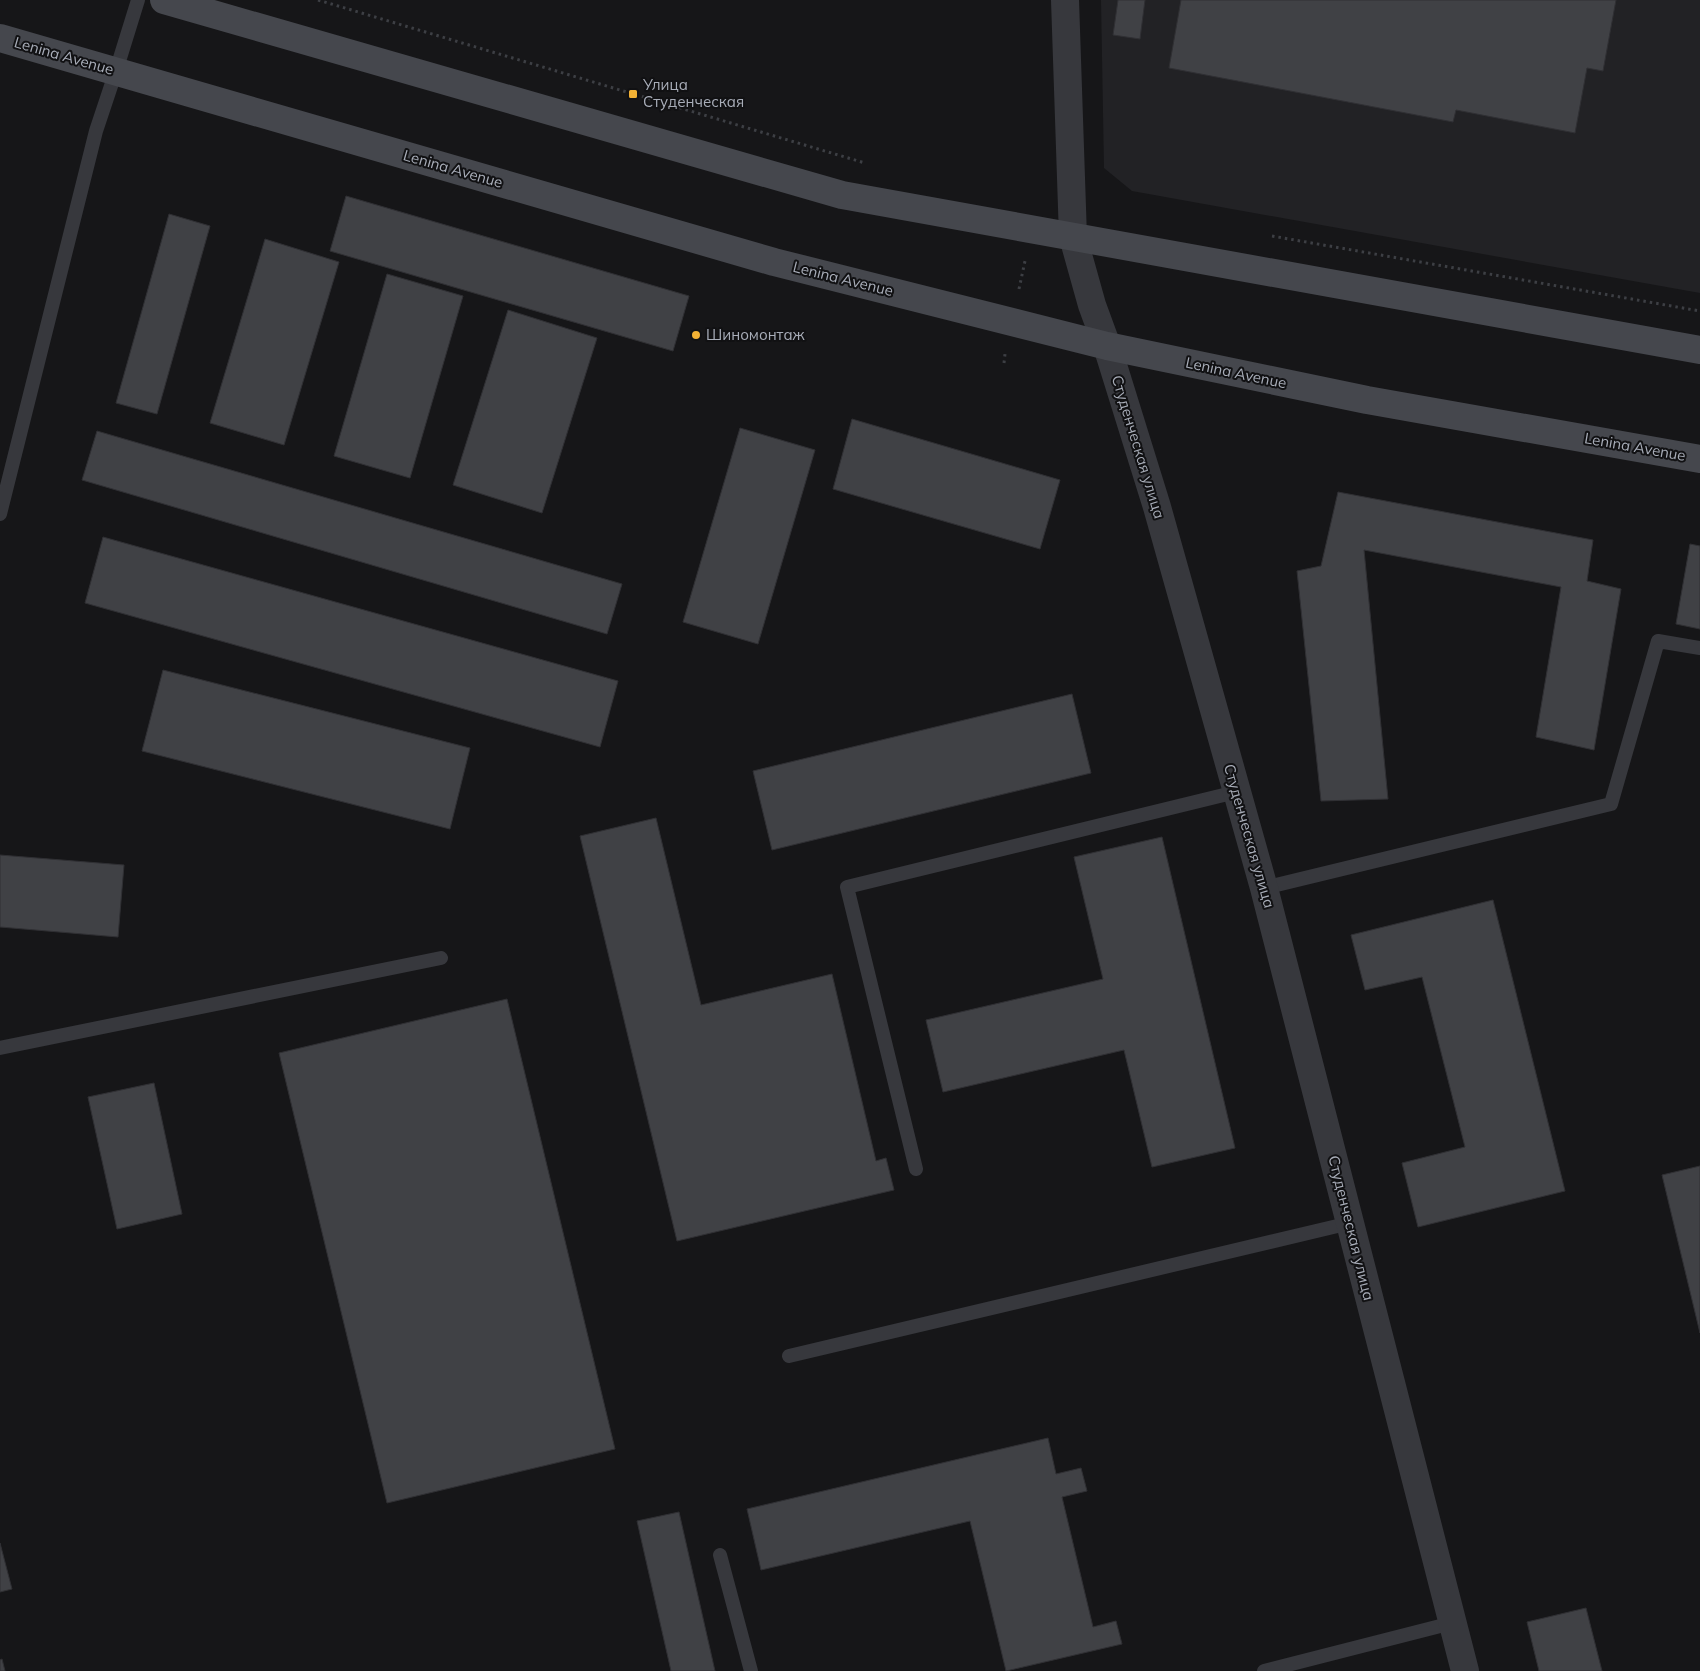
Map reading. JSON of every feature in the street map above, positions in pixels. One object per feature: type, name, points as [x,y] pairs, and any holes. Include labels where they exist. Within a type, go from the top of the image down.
[{"type":"main road","points":[[164,0],[842,195],[1700,350]]},
{"type":"main road","name":"Lenina Avenue","points":[[0,38],[774,262],[1106,346],[1367,400],[1700,458]]},
{"type":"street","name":"Студенческая улица","points":[[1065,0],[1072,237],[1156,507],[1264,888],[1465,1671]]},
{"type":"lane","points":[[0,514],[96,131],[138,0]]},
{"type":"lane","points":[[1264,888],[1611,804],[1658,641],[1700,648]]},
{"type":"lane","points":[[916,1169],[847,887],[1236,792]]},
{"type":"lane","points":[[0,1048],[441,958]]},
{"type":"lane","points":[[789,1356],[1350,1223]]},
{"type":"lane","points":[[720,1555],[751,1671]]},
{"type":"lane","points":[[1264,1671],[1452,1623]]},
{"type":"path","points":[[318,0],[872,164]]},
{"type":"path","points":[[1004,363],[1032,229]]},
{"type":"path","points":[[1268,236],[1700,311]]},
{"type":"shaded area","points":[[1101,0],[1700,0],[1700,293],[1132,191],[1104,168]]},
{"type":"building","points":[[1118,0],[1145,0],[1140,39],[1113,35]]},
{"type":"building","points":[[1181,0],[1616,0],[1603,71],[1587,68],[1575,133],[1456,110],[1453,122],[1169,68]]},
{"type":"building","points":[[346,196],[689,296],[673,351],[330,251]]},
{"type":"building","points":[[169,214],[210,226],[157,414],[116,403]]},
{"type":"building","points":[[265,239],[339,262],[284,445],[210,423]]},
{"type":"building","points":[[387,274],[463,296],[410,478],[334,456]]},
{"type":"building","points":[[508,310],[597,338],[542,513],[453,485]]},
{"type":"building","points":[[852,419],[1060,480],[1040,549],[833,489]]},
{"type":"building","points":[[740,428],[815,450],[758,644],[683,622]]},
{"type":"building","points":[[97,431],[622,584],[607,634],[82,480]]},
{"type":"building","points":[[1338,492],[1593,540],[1587,581],[1621,589],[1594,750],[1536,737],[1561,587],[1364,550],[1388,799],[1321,801],[1297,571],[1321,566]]},
{"type":"building","points":[[103,537],[618,681],[600,747],[85,603]]},
{"type":"building","points":[[1690,544],[1700,546],[1700,629],[1676,624]]},
{"type":"building","points":[[163,670],[470,748],[450,829],[142,751]]},
{"type":"building","points":[[1072,694],[1091,773],[772,850],[753,771]]},
{"type":"building","points":[[656,818],[701,1005],[832,974],[876,1161],[886,1158],[894,1190],[677,1241],[580,836]]},
{"type":"building","points":[[1162,837],[1235,1148],[1152,1167],[1124,1050],[943,1092],[926,1020],[1103,979],[1074,857]]},
{"type":"building","points":[[0,855],[124,865],[118,937],[0,927]]},
{"type":"building","points":[[1493,900],[1565,1191],[1418,1227],[1402,1163],[1465,1147],[1422,977],[1365,990],[1351,935]]},
{"type":"building","points":[[507,999],[615,1449],[387,1503],[279,1053]]},
{"type":"building","points":[[154,1083],[182,1214],[117,1229],[88,1097]]},
{"type":"building","points":[[1700,1166],[1700,1333],[1662,1175]]},
{"type":"building","points":[[1048,1438],[1056,1474],[1081,1468],[1087,1491],[1062,1497],[1093,1627],[1116,1621],[1122,1644],[1006,1671],[970,1521],[761,1570],[747,1509]]},
{"type":"building","points":[[679,1512],[715,1671],[671,1671],[637,1521]]},
{"type":"building","points":[[0,1543],[12,1589],[0,1592]]},
{"type":"building","points":[[1586,1608],[1602,1671],[1539,1671],[1527,1622]]},
{"type":"building","points":[[2,1659],[5,1671],[0,1671],[0,1660]]},
{"type":"place","name":"Улица Студенческая","points":[[633,94]]},
{"type":"place","name":"Шиномонтаж","points":[[696,335]]}]
